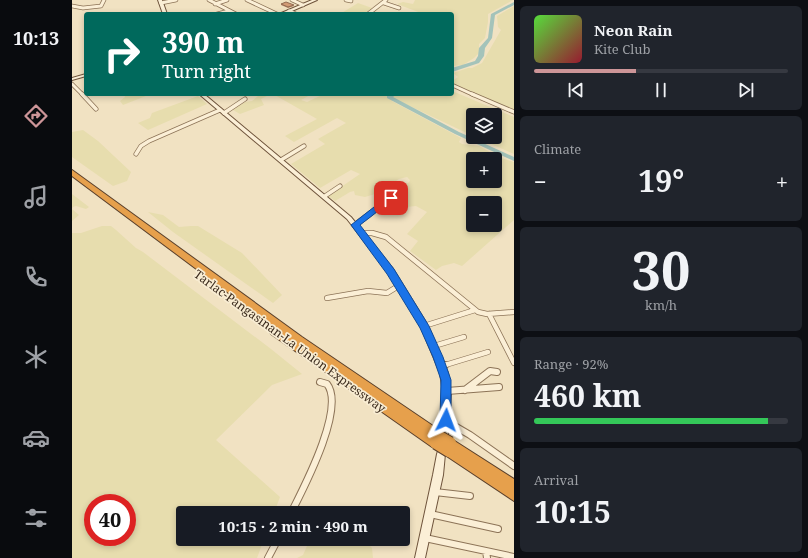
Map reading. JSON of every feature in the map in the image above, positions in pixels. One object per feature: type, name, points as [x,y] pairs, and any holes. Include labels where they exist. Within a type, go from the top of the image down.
[{"type":"highway","name":"Tarlac-Pangasinan-La Union Expressway","points":[[72,172],[198,268],[514,495]]},
{"type":"highway","name":"Tarlac-Pangasinan-La Union Expressway","points":[[72,178],[200,276],[310,356],[443,444],[514,486]]},
{"type":"street","points":[[99,10],[104,0]]},
{"type":"street","points":[[164,12],[160,1],[176,0]]},
{"type":"street","points":[[209,0],[229,11]]},
{"type":"street","points":[[249,0],[273,12]]},
{"type":"street","points":[[292,0],[303,5]]},
{"type":"street","points":[[289,11],[315,0]]},
{"type":"street","points":[[346,0],[351,1]]},
{"type":"street","points":[[217,4],[227,1]]},
{"type":"street","points":[[371,12],[385,1],[398,8]]},
{"type":"street","points":[[72,6],[83,8],[101,6]]},
{"type":"street","points":[[225,12],[229,11]]},
{"type":"street","points":[[72,79],[84,76]]},
{"type":"street","points":[[72,84],[84,95]]},
{"type":"street","points":[[454,86],[514,112]]},
{"type":"street","points":[[85,96],[96,109]]},
{"type":"street","points":[[203,96],[325,196],[355,225],[400,285],[434,346],[446,380],[446,422],[435,492],[426,538],[420,558]]},
{"type":"street","points":[[136,154],[141,146],[149,141],[222,112],[245,99]]},
{"type":"street","points":[[281,160],[304,146]]},
{"type":"street","points":[[325,196],[340,186]]},
{"type":"street","points":[[355,225],[391,198]]},
{"type":"street","points":[[362,233],[372,233],[386,237],[475,310],[482,314],[514,312]]},
{"type":"street","points":[[327,298],[368,291],[387,293],[400,285]]},
{"type":"street","points":[[424,326],[475,310]]},
{"type":"street","points":[[489,314],[514,363]]},
{"type":"street","points":[[434,346],[464,337]]},
{"type":"street","points":[[442,366],[488,352]]},
{"type":"street","points":[[465,390],[490,372],[497,372]]},
{"type":"street","points":[[294,506],[318,456],[331,408],[330,387],[327,384],[320,382]]},
{"type":"street","points":[[447,391],[499,387]]},
{"type":"street","points":[[446,422],[470,435],[514,466]]},
{"type":"street","points":[[435,492],[470,496]]},
{"type":"street","points":[[430,514],[498,529]]},
{"type":"street","points":[[426,538],[486,555],[514,557]]},
{"type":"street","points":[[268,558],[274,546]]},
{"type":"shaded area","points":[[415,0],[513,0],[488,14],[485,38],[479,44],[479,53],[463,65],[454,66],[454,12],[418,12],[397,4],[403,2],[413,4]]},
{"type":"shaded area","points":[[358,3],[372,8],[367,12],[343,12]]},
{"type":"shaded area","points":[[514,6],[514,110],[454,85],[454,80],[458,77],[454,73],[472,68],[482,63],[501,30],[498,27],[497,16]]},
{"type":"shaded area","points":[[454,92],[493,108],[466,108],[466,133],[395,99],[392,101],[461,138],[459,142],[462,144],[479,146],[490,152],[466,152],[466,188],[502,188],[502,158],[514,162],[514,220],[502,231],[502,196],[466,196],[466,232],[500,232],[462,266],[454,263],[442,266],[436,270],[410,251],[418,241],[407,234],[427,212],[416,206],[406,207],[406,201],[395,194],[409,182],[410,180],[407,177],[399,179],[375,194],[365,197],[355,195],[354,191],[335,201],[328,196],[360,174],[351,170],[320,188],[291,164],[325,144],[318,139],[346,123],[337,118],[294,142],[285,136],[317,119],[277,96],[308,96],[301,100],[307,102],[320,96],[454,96]]},
{"type":"shaded area","points":[[146,96],[123,105],[120,101],[125,97]]},
{"type":"shaded area","points":[[198,96],[207,104],[148,130],[138,123],[150,118],[152,113]]},
{"type":"shaded area","points":[[258,96],[267,96],[261,99],[264,105],[240,114],[233,110],[245,102],[252,101]]},
{"type":"shaded area","points":[[502,112],[514,117],[514,154],[491,144],[502,144]]},
{"type":"shaded area","points":[[83,130],[98,141],[131,172],[127,181],[113,186],[72,157],[72,132]]},
{"type":"shaded area","points":[[72,194],[89,207],[86,209],[76,206],[72,209]]},
{"type":"shaded area","points":[[72,209],[79,215],[72,221]]},
{"type":"shaded area","points":[[148,212],[163,215],[179,227],[198,226],[242,253],[282,295],[273,303],[173,232]]},
{"type":"shaded area","points":[[102,226],[111,226],[136,248],[302,374],[272,385],[216,440],[280,497],[277,506],[176,506],[176,546],[261,546],[257,558],[72,558],[72,233],[81,233]]},
{"type":"shaded area","points":[[307,546],[370,546],[372,548],[373,558],[297,558],[303,555]]},
{"type":"building","points":[[286,2],[294,5],[288,7],[281,4]]},
{"type":"waterway","points":[[454,69],[477,62],[481,56],[482,48],[490,38],[493,14],[514,3]]},
{"type":"waterway","points":[[391,96],[389,97],[457,133],[514,159]]},
{"type":"route","points":[[391,198],[355,225],[391,271],[424,326],[438,357],[446,380],[446,420]]}]
